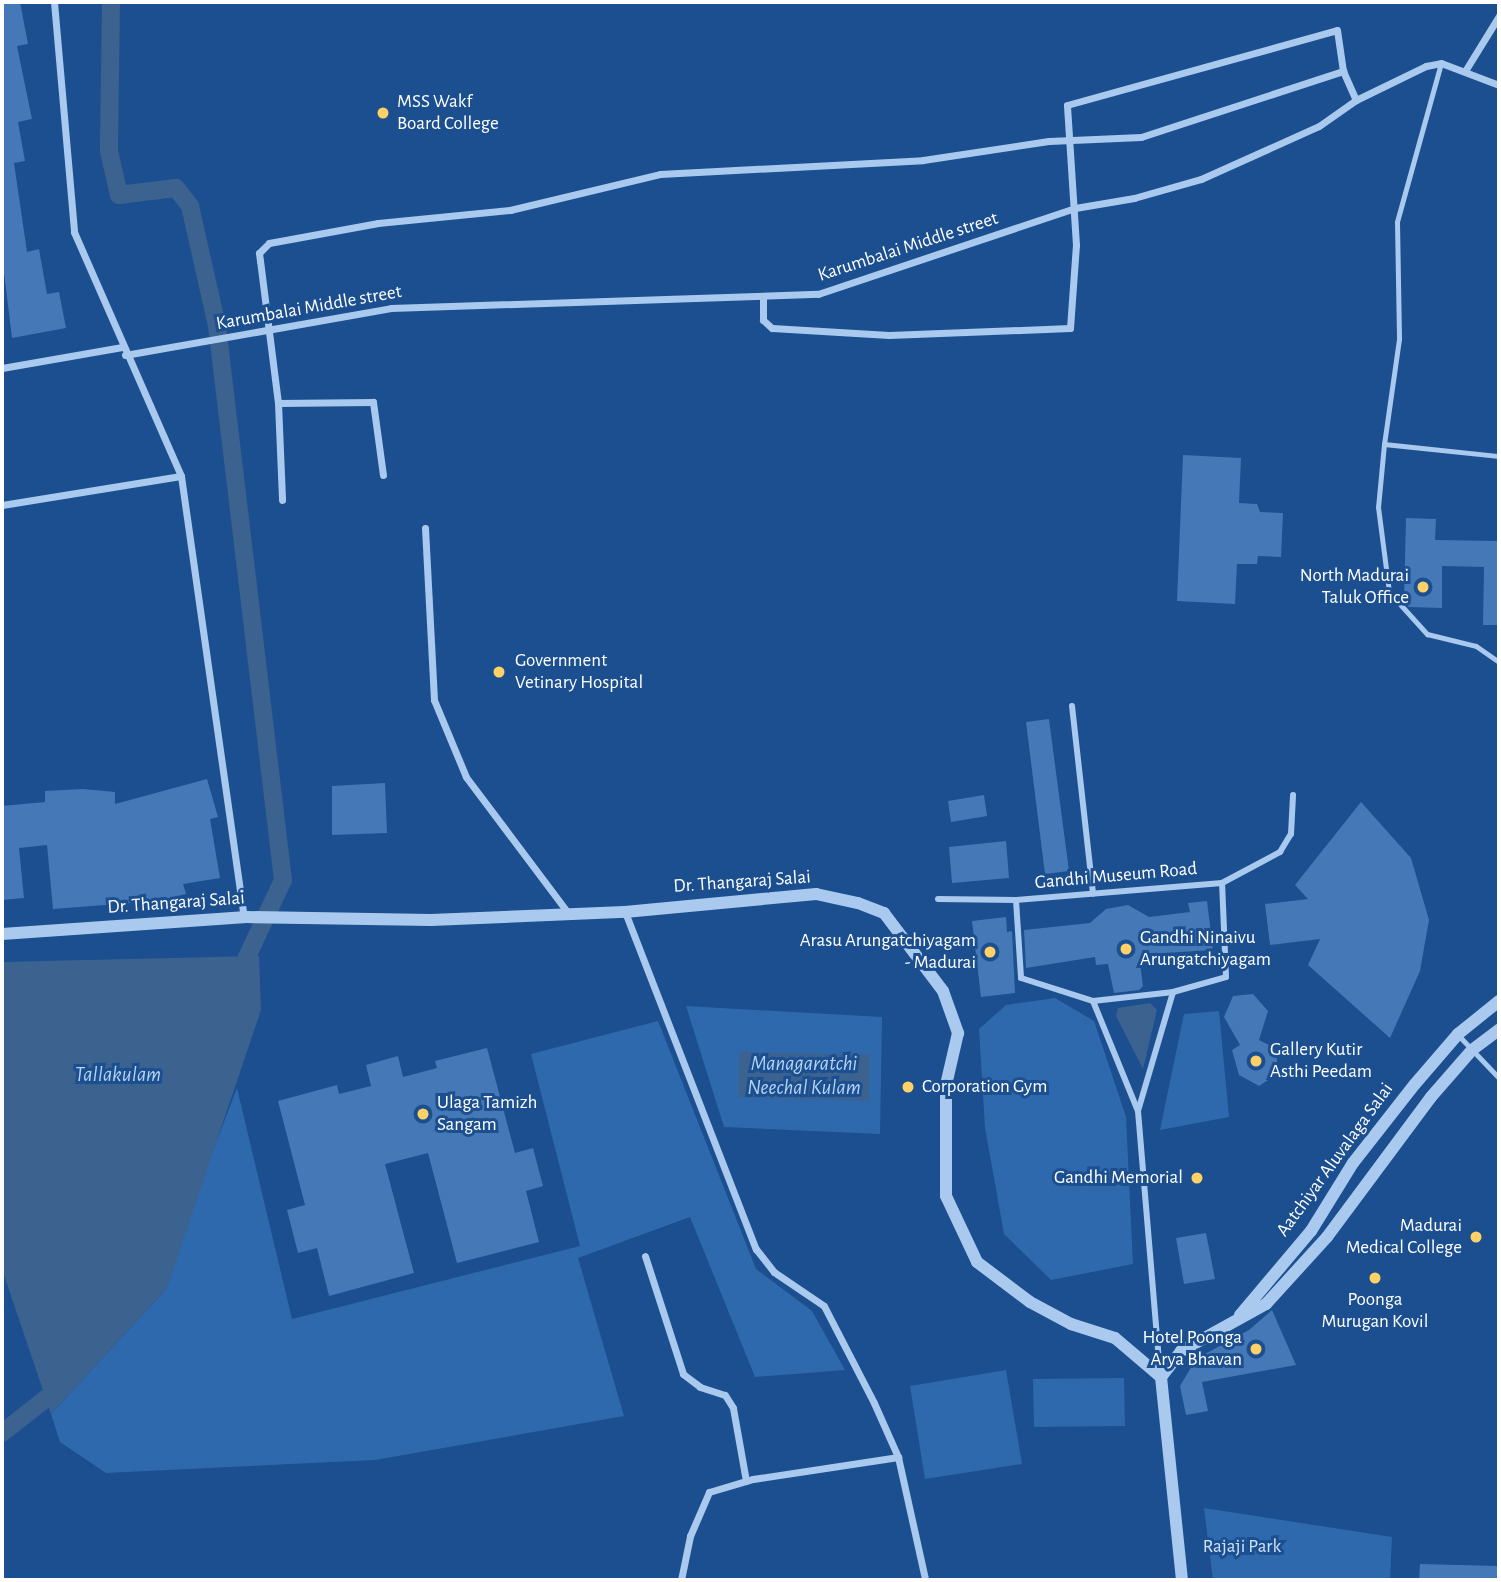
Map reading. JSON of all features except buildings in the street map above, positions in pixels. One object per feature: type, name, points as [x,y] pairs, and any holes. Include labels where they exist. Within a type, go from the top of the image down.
[{"type":"street","points":[[54,2],[74,232],[181,477],[245,917]]},
{"type":"street","points":[[1465,71],[1499,16]]},
{"type":"street","points":[[763,297],[763,320],[772,328],[890,335],[1070,328],[1075,208],[1067,142],[1067,104],[1225,58],[1337,30],[1343,71],[1356,100]]},
{"type":"street","points":[[1441,62],[1499,85]]},
{"type":"street","name":"Karumbalai Middle street","points":[[2,368],[231,337],[334,316],[443,304],[818,294],[1075,208],[1134,198],[1201,179],[1319,126],[1356,100],[1441,62]]},
{"type":"street","points":[[282,500],[278,403],[260,253],[269,243],[378,223],[510,210],[660,174],[923,160],[1067,142],[1141,137],[1343,71]]},
{"type":"street","points":[[278,403],[373,402],[383,475]]},
{"type":"street","points":[[2,505],[181,477]]},
{"type":"street","points":[[425,528],[434,700],[467,776],[570,914]]},
{"type":"street","points":[[1072,706],[1093,894]]},
{"type":"street","points":[[1222,883],[1280,852],[1291,834],[1293,795]]},
{"type":"street","name":"Gandhi Museum Road","points":[[1222,883],[1226,977],[1173,992],[1093,1001],[1021,978],[1016,900],[1093,894],[1222,883]]},
{"type":"street","name":"Dr. Thangaraj Salai","points":[[2,934],[245,917],[431,920],[625,912],[816,894],[884,913],[943,991],[958,1033],[946,1085],[946,1196],[977,1262],[1030,1302],[1071,1324],[1115,1338],[1161,1377]]},
{"type":"street","points":[[938,900],[1016,900]]},
{"type":"street","points":[[625,912],[756,1249],[774,1272],[824,1306],[898,1457],[925,1580],[919,1580]]},
{"type":"street","points":[[1138,1111],[1173,992]]},
{"type":"street","points":[[1093,1001],[1138,1111],[1182,1580]]},
{"type":"street","name":"Aatchiyar Aluvalaga Salai","points":[[1238,1318],[1311,1231],[1353,1163],[1458,1034],[1499,1001]]},
{"type":"street","name":"Aatchiyar Aluvalaga Salai","points":[[1161,1377],[1181,1351],[1266,1304],[1327,1237],[1431,1097],[1472,1050],[1499,1030]]},
{"type":"street","points":[[645,1256],[683,1374],[700,1387],[725,1395],[733,1408],[746,1481]]},
{"type":"street","points":[[681,1580],[690,1536],[709,1492],[746,1481],[898,1457]]},
{"type":"lane","points":[[1441,62],[1397,222],[1399,339],[1378,507],[1389,592],[1427,634],[1476,646],[1499,662]]},
{"type":"lane","points":[[1384,444],[1499,456]]},
{"type":"lane","points":[[1458,1034],[1499,1079]]},
{"type":"green space","points":[[1055,998],[1094,1021],[1126,1117],[1133,1264],[1051,1280],[1004,1234],[985,1128],[979,1029],[1006,1005]]},
{"type":"green space","points":[[686,1006],[882,1017],[880,1134],[724,1127]]},
{"type":"green space","points":[[1219,1011],[1229,1117],[1160,1130],[1184,1014]]},
{"type":"green space","points":[[658,1021],[756,1269],[812,1311],[845,1370],[755,1377],[690,1217],[578,1258],[624,1416],[375,1460],[106,1473],[60,1442],[51,1414],[167,1288],[188,1216],[237,1088],[292,1319],[580,1246],[531,1054]]},
{"type":"green space","points":[[1006,1370],[1022,1464],[925,1479],[910,1386]]},
{"type":"green space","points":[[1124,1378],[1125,1426],[1034,1427],[1033,1379]]},
{"type":"green space","name":"Rajaji Park","points":[[1204,1508],[1392,1537],[1390,1580],[1213,1580]]},
{"type":"water","name":"Tallakulam","points":[[259,956],[261,1010],[167,1288],[51,1414],[2,1269],[2,962]]},
{"type":"water","points":[[1150,1003],[1157,1010],[1143,1069],[1116,1016],[1118,1008]]},
{"type":"water","name":"Managaratchi Neechal Kulam","points":[[739,1052],[870,1055],[869,1101],[738,1097]]},
{"type":"waterway","points":[[111,2],[109,151],[119,195],[176,188],[190,206],[217,326],[283,880],[247,957],[242,980]]},
{"type":"waterway","points":[[2,1433],[62,1386]]},
{"type":"place","name":"MSS Wakf Board College","points":[[383,113]]},
{"type":"place","name":"North Madurai Taluk Office","points":[[1423,587]]},
{"type":"place","name":"Government Vetinary Hospital","points":[[499,672]]},
{"type":"place","name":"Gandhi Ninaivu Arungatchiyagam","points":[[1126,949]]},
{"type":"place","name":"Arasu Arungatchiyagam - Madurai","points":[[990,952]]},
{"type":"place","name":"Gallery Kutir Asthi Peedam","points":[[1256,1061]]},
{"type":"place","name":"Corporation Gym","points":[[908,1087]]},
{"type":"place","name":"Ulaga Tamizh Sangam","points":[[423,1114]]},
{"type":"place","name":"Gandhi Memorial","points":[[1197,1178]]},
{"type":"place","name":"Madurai Medical College","points":[[1476,1237]]},
{"type":"place","name":"Poonga Murugan Kovil","points":[[1375,1278]]},
{"type":"place","name":"Hotel Poonga Arya Bhavan","points":[[1256,1349]]}]
